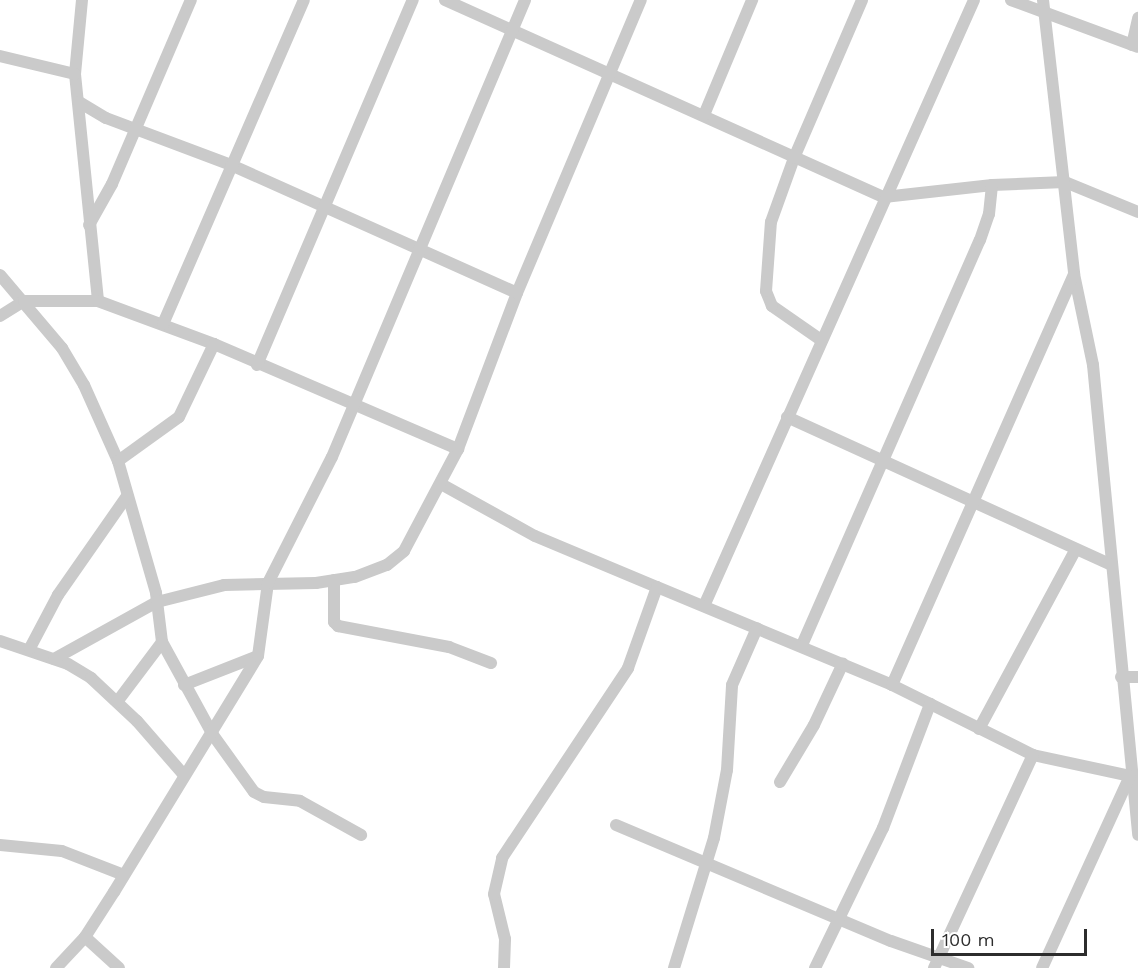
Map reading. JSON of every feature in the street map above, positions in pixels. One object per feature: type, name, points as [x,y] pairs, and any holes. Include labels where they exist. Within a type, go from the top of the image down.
[{"type":"street","points":[[82,0],[75,74],[98,301]]},
{"type":"street","points":[[89,225],[112,184],[134,127],[191,0]]},
{"type":"street","points":[[163,324],[304,0]]},
{"type":"street","points":[[257,365],[323,205],[413,0]]},
{"type":"street","points":[[445,0],[884,197],[992,185],[1065,182],[1138,212]]},
{"type":"street","points":[[56,968],[85,937],[183,774],[213,735],[258,656],[268,583],[354,408],[525,0]]},
{"type":"street","points":[[54,659],[157,602],[224,585],[354,577],[397,558],[413,539],[458,449],[517,293],[641,0]]},
{"type":"street","points":[[704,115],[752,0]]},
{"type":"street","points":[[821,340],[772,306],[766,291],[771,222],[794,158],[862,0]]},
{"type":"street","points":[[704,606],[749,511],[787,417],[974,0]]},
{"type":"street","points":[[1011,0],[1044,6],[1135,46],[1138,18]]},
{"type":"street","points":[[1044,6],[1074,274],[1094,365],[1110,564],[1130,776],[1138,835]]},
{"type":"street","points":[[0,56],[75,74]]},
{"type":"street","points":[[79,102],[106,118],[231,165],[420,247],[517,293]]},
{"type":"street","points":[[802,645],[880,460],[980,240],[989,214],[992,185]]},
{"type":"street","points":[[0,274],[62,348],[84,385],[118,461],[157,602],[162,642],[213,735],[254,792],[264,797],[300,801],[361,836]]},
{"type":"street","points":[[892,685],[976,501],[1074,274]]},
{"type":"street","points":[[0,316],[24,301],[98,301],[214,344],[354,408],[458,449]]},
{"type":"street","points":[[118,461],[179,417],[214,344]]},
{"type":"street","points":[[787,417],[976,501],[1110,564]]},
{"type":"street","points":[[441,484],[535,536],[843,663],[1033,755],[1130,776]]},
{"type":"street","points":[[30,648],[58,595],[127,496]]},
{"type":"street","points":[[979,729],[1076,549]]},
{"type":"street","points":[[334,580],[333,616],[338,626],[449,647],[491,663]]},
{"type":"street","points":[[504,968],[505,939],[494,894],[502,858],[628,668],[657,587]]},
{"type":"street","points":[[674,968],[709,862],[727,770],[732,685],[757,628]]},
{"type":"street","points":[[0,640],[30,648],[91,678],[117,702],[183,774]]},
{"type":"street","points":[[117,702],[162,642]]},
{"type":"street","points":[[184,685],[258,656]]},
{"type":"street","points":[[780,782],[814,725],[843,663]]},
{"type":"street","points":[[1121,677],[1138,677]]},
{"type":"street","points":[[815,968],[883,828],[930,704]]},
{"type":"street","points":[[936,963],[1033,755]]},
{"type":"street","points":[[1041,968],[1130,776]]},
{"type":"street","points":[[616,825],[839,918],[936,963],[968,968]]},
{"type":"street","points":[[0,845],[62,851],[124,875]]},
{"type":"street","points":[[85,937],[119,968]]}]
